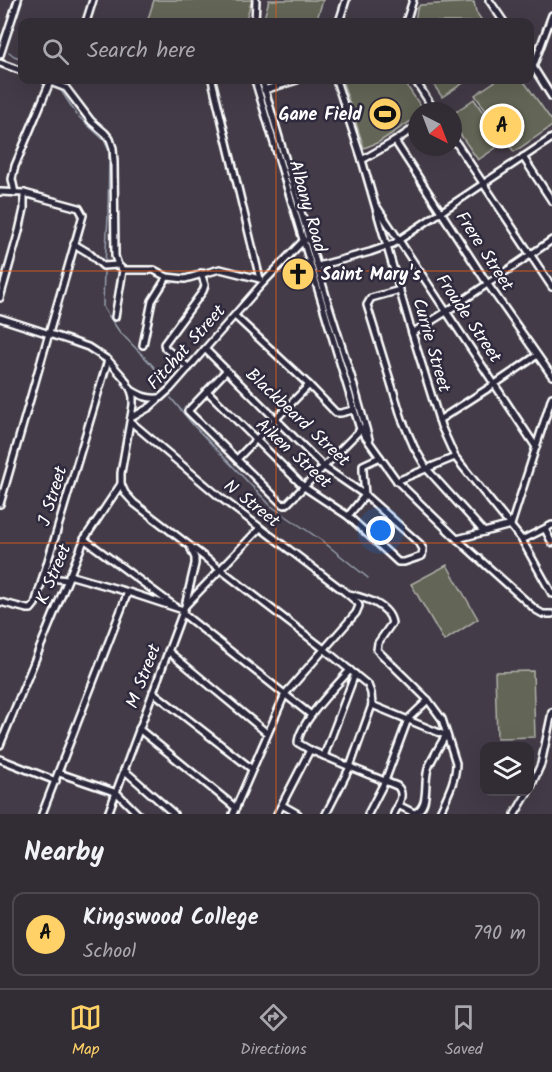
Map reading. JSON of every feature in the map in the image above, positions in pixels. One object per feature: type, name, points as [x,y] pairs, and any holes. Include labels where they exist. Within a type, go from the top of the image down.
[{"type":"street","points":[[0,55],[18,0]]},
{"type":"street","points":[[87,18],[93,0]]},
{"type":"street","points":[[255,18],[256,0]]},
{"type":"street","points":[[340,18],[346,0]]},
{"type":"street","points":[[407,18],[413,0]]},
{"type":"street","points":[[489,0],[501,18]]},
{"type":"street","points":[[534,59],[550,28],[552,15]]},
{"type":"street","points":[[0,63],[18,70]]},
{"type":"street","points":[[534,70],[552,97]]},
{"type":"street","points":[[15,193],[12,179],[15,166],[47,84]]},
{"type":"street","points":[[57,84],[66,87],[91,121],[105,133],[113,148],[115,256],[118,265],[123,270],[154,270],[167,277],[185,279],[215,269],[223,269],[261,282]]},
{"type":"street","points":[[213,84],[261,282]]},
{"type":"street","name":"Albany Road","points":[[258,84],[262,90]]},
{"type":"street","name":"Albany Road","points":[[262,84],[303,241],[366,426],[369,441]]},
{"type":"street","points":[[262,90],[283,84]]},
{"type":"street","name":"Currie Street","points":[[337,84],[376,205],[439,420],[455,457],[522,540],[552,594]]},
{"type":"street","points":[[418,84],[429,102]]},
{"type":"street","points":[[362,160],[408,132]]},
{"type":"street","points":[[318,266],[388,246],[552,138]]},
{"type":"street","name":"Frere Street","points":[[395,141],[487,283],[552,376]]},
{"type":"street","points":[[462,151],[552,287]]},
{"type":"street","points":[[523,157],[552,201]]},
{"type":"street","points":[[0,192],[24,193],[79,208],[82,212],[0,504]]},
{"type":"street","points":[[0,298],[19,231],[24,209],[24,193]]},
{"type":"street","name":"Albany Road","points":[[294,200],[310,238],[325,304]]},
{"type":"street","name":"Froude Street","points":[[376,205],[536,447]]},
{"type":"street","name":"Fitchat Street","points":[[131,420],[161,398],[235,316],[261,282],[303,241],[310,238]]},
{"type":"street","points":[[412,333],[552,240]]},
{"type":"street","points":[[74,244],[89,253],[103,266],[118,265]]},
{"type":"street","points":[[114,317],[123,270]]},
{"type":"street","points":[[189,368],[165,348],[164,344],[203,291],[205,285],[201,273]]},
{"type":"street","points":[[143,345],[152,301],[167,277]]},
{"type":"street","points":[[400,290],[371,298],[367,308],[402,419],[427,469],[484,532]]},
{"type":"street","points":[[235,316],[336,413],[353,410]]},
{"type":"street","name":"Fitchat Street","points":[[0,318],[88,347],[108,360],[124,378],[133,397],[131,420]]},
{"type":"street","name":"Blackbeard Street","points":[[205,349],[324,466],[365,495],[420,544],[423,553]]},
{"type":"street","points":[[439,420],[536,356]]},
{"type":"street","name":"J Street","points":[[0,602],[27,609],[32,609],[35,604],[108,360]]},
{"type":"street","points":[[226,371],[188,411],[282,504],[288,503],[360,429],[366,426]]},
{"type":"street","name":"Albany Road","points":[[349,380],[353,410],[360,429],[397,481],[536,610],[543,614],[552,614]]},
{"type":"street","points":[[237,459],[309,385]]},
{"type":"street","points":[[130,390],[141,397],[161,398]]},
{"type":"street","name":"Aiken Street","points":[[207,391],[304,487],[348,516],[398,562],[417,559],[423,553]]},
{"type":"street","points":[[457,539],[511,525],[552,397]]},
{"type":"street","name":"K Street","points":[[0,745],[84,539],[121,483],[131,420]]},
{"type":"street","name":"N Street","points":[[131,420],[212,491],[358,603],[359,609],[324,649]]},
{"type":"street","points":[[348,516],[365,495],[363,465],[380,457]]},
{"type":"street","points":[[397,481],[455,457]]},
{"type":"street","points":[[121,483],[125,493],[134,503],[368,685],[372,705],[350,767],[327,814]]},
{"type":"street","points":[[522,540],[552,525]]},
{"type":"street","points":[[184,610],[260,528]]},
{"type":"street","points":[[545,529],[552,543]]},
{"type":"street","points":[[84,539],[176,608]]},
{"type":"street","name":"M Street","points":[[108,814],[184,610],[195,564],[191,547]]},
{"type":"street","points":[[43,577],[68,577],[88,581],[184,610],[311,715]]},
{"type":"street","points":[[42,814],[128,592]]},
{"type":"street","points":[[347,594],[364,597],[387,612],[392,623],[378,643],[377,650],[428,700],[442,718],[446,736],[456,759],[456,770],[439,814]]},
{"type":"street","points":[[233,814],[285,694],[324,649]]},
{"type":"street","points":[[168,651],[267,733]]},
{"type":"street","points":[[350,670],[311,715],[298,741],[310,750],[400,789],[401,795],[394,814]]},
{"type":"street","points":[[324,756],[355,674]]},
{"type":"street","points":[[153,692],[252,769]]},
{"type":"street","points":[[368,814],[385,781],[408,719],[428,700]]},
{"type":"street","points":[[372,705],[446,736]]},
{"type":"street","points":[[534,779],[541,764],[552,712]]},
{"type":"street","points":[[139,729],[236,808]]},
{"type":"street","points":[[398,805],[414,814],[423,806],[428,768],[446,736]]},
{"type":"street","points":[[277,814],[310,750]]},
{"type":"street","points":[[0,759],[56,781]]},
{"type":"street","points":[[124,770],[174,814]]},
{"type":"street","points":[[59,773],[117,793],[138,814]]},
{"type":"street","points":[[515,814],[526,796]]},
{"type":"street","points":[[282,805],[298,814]]},
{"type":"green space","points":[[154,0],[252,0],[246,18],[148,18]]},
{"type":"green space","points":[[269,0],[323,0],[317,18],[264,18]]},
{"type":"green space","points":[[474,2],[480,18],[416,18],[420,5]]},
{"type":"green space","name":"Gane Field","points":[[343,84],[406,84],[418,102],[408,102],[408,123],[379,142],[364,148]]},
{"type":"green space","points":[[433,84],[462,84],[442,97]]},
{"type":"green space","points":[[491,84],[526,84],[552,121],[552,126],[514,152],[475,95]]},
{"type":"green space","points":[[474,99],[503,143],[478,160],[462,137],[462,108]]},
{"type":"green space","points":[[447,565],[478,619],[444,641],[411,584]]},
{"type":"green space","points":[[533,671],[535,737],[497,738],[495,672]]},
{"type":"waterway","points":[[9,52],[18,58]]},
{"type":"waterway","points":[[60,89],[77,115]]},
{"type":"waterway","points":[[79,117],[104,140],[109,151],[105,263]]},
{"type":"waterway","points":[[104,269],[104,309],[119,331],[153,366],[166,384]]},
{"type":"waterway","points":[[171,398],[194,426],[271,506],[321,540],[368,578]]},
{"type":"place","name":"Gane Field","points":[[385,114]]},
{"type":"place","name":"Kingswood College","points":[[502,126]]},
{"type":"place","name":"Saint Mary's","points":[[298,274]]}]
